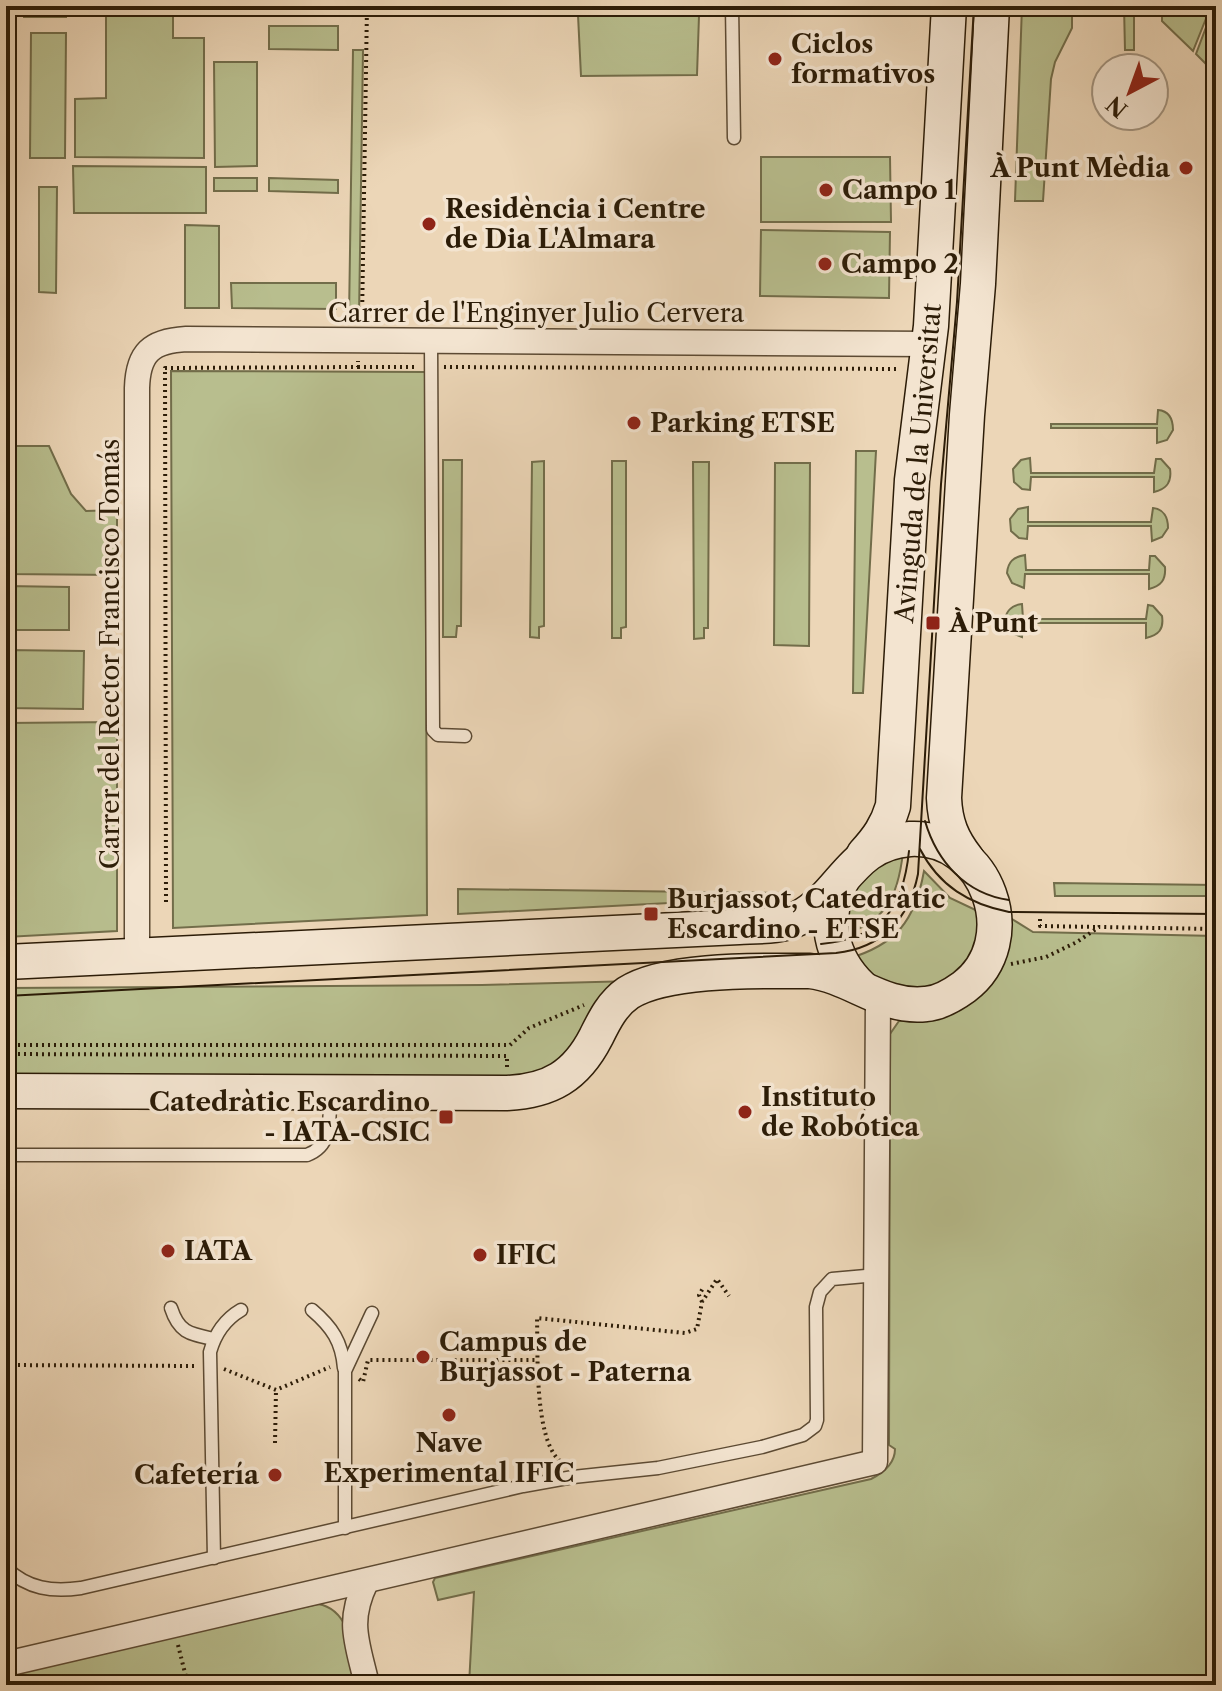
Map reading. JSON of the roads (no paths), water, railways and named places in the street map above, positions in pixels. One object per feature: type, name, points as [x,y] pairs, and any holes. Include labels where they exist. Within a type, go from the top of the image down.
[{"type":"street","name":"Avinguda de la Universitat","points":[[851,868],[881,834],[893,806],[912,480],[927,357],[949,6]]},
{"type":"street","name":"Avinguda de la Universitat","points":[[967,859],[950,832],[944,798],[978,284],[992,6]]},
{"type":"street","name":"Carrer de l'Enginyer Julio Cervera","points":[[146,354],[161,342],[171,340],[431,341],[927,357]]},
{"type":"street","name":"Carrer del Rector Francisco Tomás","points":[[137,956],[137,388],[138,370],[146,354]]},
{"type":"street","points":[[6,962],[787,923],[810,910],[876,847],[910,839],[949,847],[967,859],[982,876],[995,909],[995,935],[988,959],[973,980],[952,996],[929,1004],[903,1005],[828,973],[810,971],[687,976],[654,981],[628,993],[613,1006],[581,1060],[546,1088],[507,1093],[6,1091]]},
{"type":"street","points":[[6,1664],[875,1462],[877,1275],[872,994],[848,974],[836,953],[830,916],[834,895],[851,868]]},
{"type":"street","points":[[366,1582],[356,1602],[353,1626],[367,1685]]},
{"type":"street","points":[[316,1593],[338,1605],[353,1626]]},
{"type":"lane","points":[[732,6],[734,138]]},
{"type":"lane","points":[[431,341],[433,730],[438,735],[465,736]]},
{"type":"lane","points":[[6,1155],[307,1155],[316,1152],[326,1139],[330,1091]]},
{"type":"lane","points":[[6,1568],[37,1588],[67,1590],[550,1481],[705,1460],[803,1435],[815,1426],[817,1420],[816,1307],[820,1292],[832,1279],[877,1275]]},
{"type":"lane","points":[[171,1308],[176,1324],[190,1334],[214,1339]]},
{"type":"lane","points":[[214,1558],[210,1366],[214,1339],[223,1324],[241,1310]]},
{"type":"lane","points":[[312,1310],[339,1339],[345,1371],[345,1528]]},
{"type":"lane","points":[[345,1371],[372,1313]]},
{"type":"tram line","points":[[6,996],[836,953],[867,945],[891,928],[908,905],[918,874],[974,6]]},
{"type":"tram line","points":[[925,821],[937,850],[955,874],[979,891],[1009,900]]},
{"type":"tram line","points":[[920,849],[946,883],[968,898],[994,909],[1009,912],[1216,914]]},
{"type":"tram line","points":[[821,944],[859,935],[885,917],[901,890],[909,851]]},
{"type":"place","name":"Ciclos formativos","points":[[775,59]]},
{"type":"place","name":"À Punt Mèdia","points":[[1186,168]]},
{"type":"place","name":"Campo 1","points":[[826,190]]},
{"type":"place","name":"Residència i Centre de Dia L'Almara","points":[[429,224]]},
{"type":"place","name":"Campo 2","points":[[825,264]]},
{"type":"place","name":"Parking ETSE","points":[[634,423]]},
{"type":"place","name":"À Punt","points":[[933,623]]},
{"type":"place","name":"Burjassot, Catedràtic Escardino - ETSE","points":[[651,914]]},
{"type":"place","name":"Instituto de Robótica","points":[[745,1112]]},
{"type":"place","name":"Catedràtic Escardino - IATA-CSIC","points":[[446,1117]]},
{"type":"place","name":"IATA","points":[[168,1251]]},
{"type":"place","name":"IFIC","points":[[480,1255]]},
{"type":"place","name":"Campus de Burjassot - Paterna","points":[[423,1357]]},
{"type":"place","name":"Nave Experimental IFIC","points":[[449,1415]]},
{"type":"place","name":"Cafetería","points":[[275,1475]]}]
